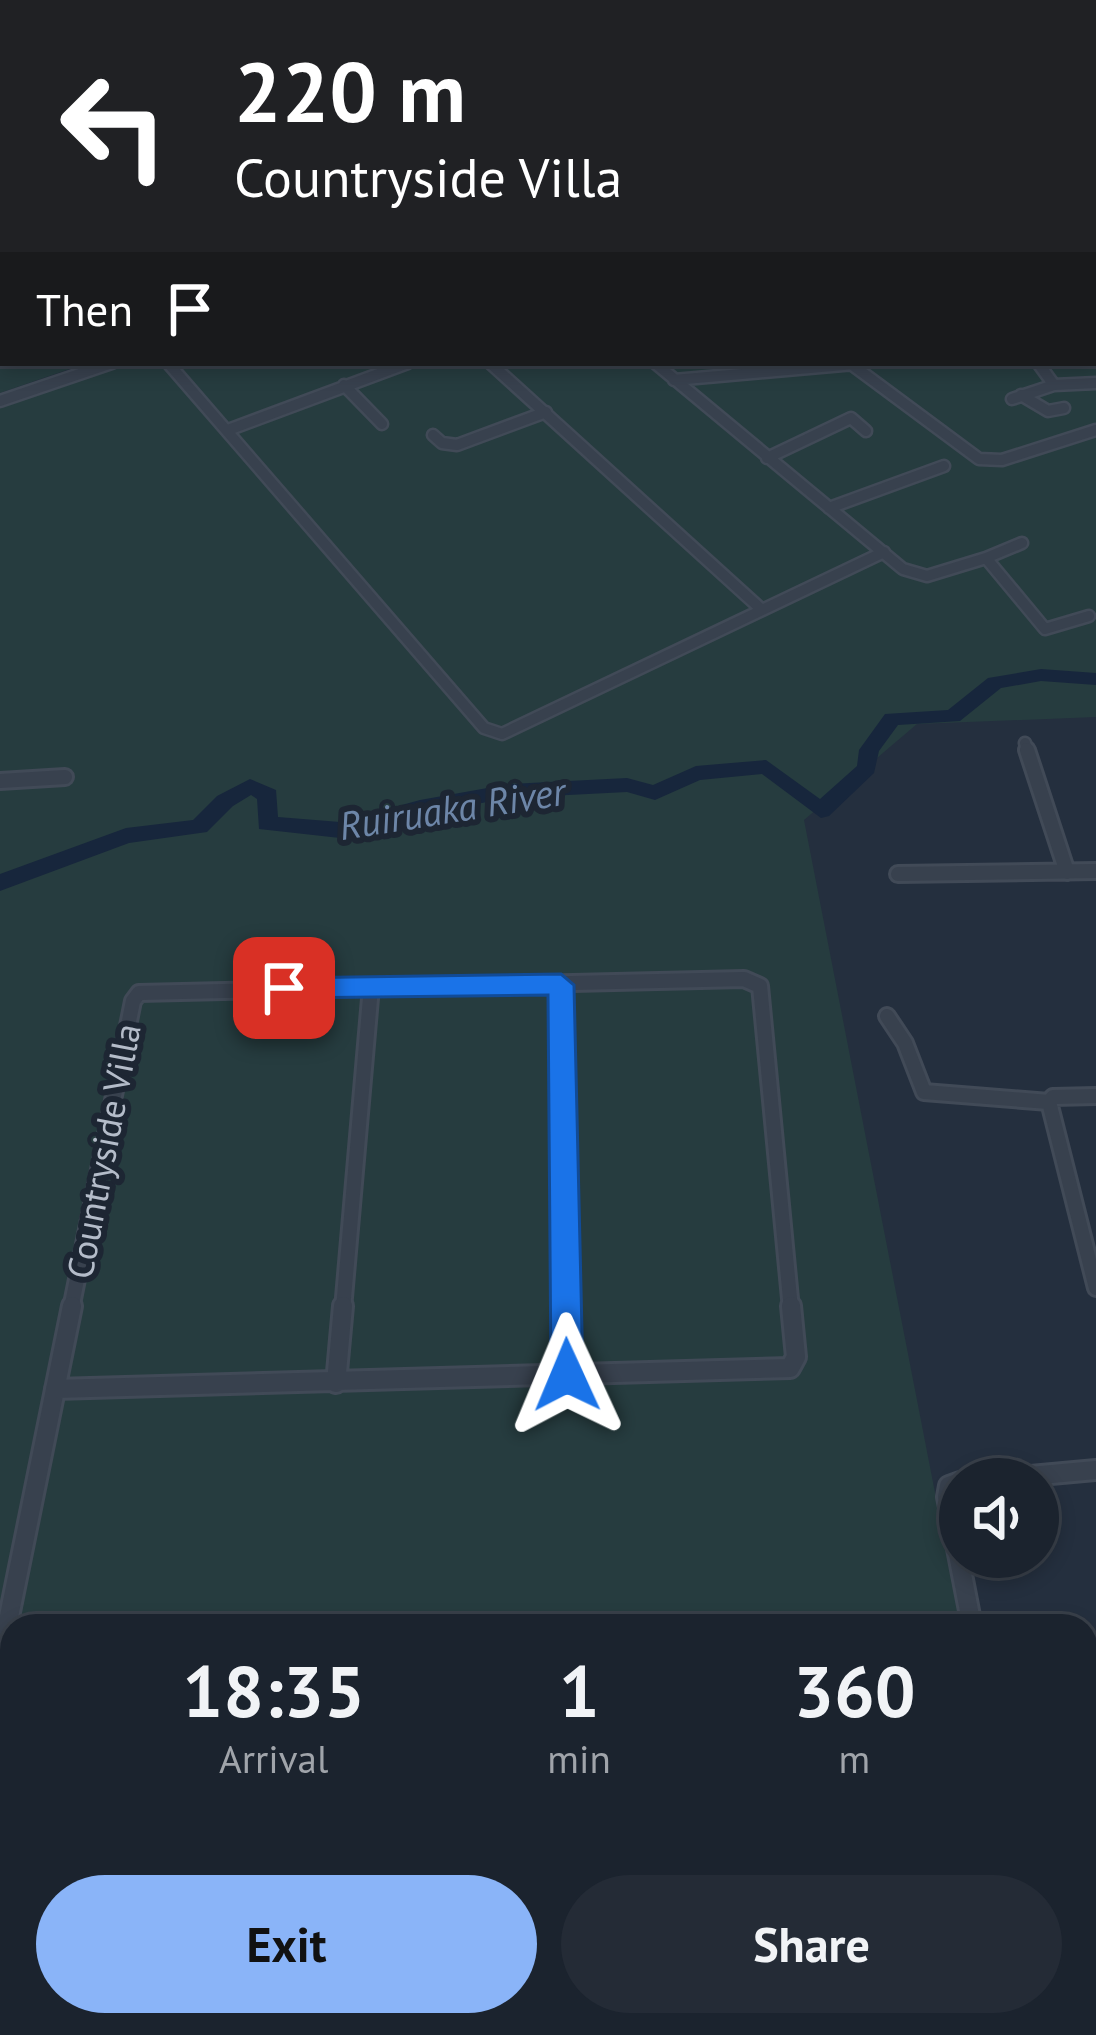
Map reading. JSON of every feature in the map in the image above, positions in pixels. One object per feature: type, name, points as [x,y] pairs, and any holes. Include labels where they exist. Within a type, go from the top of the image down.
[{"type":"street","points":[[0,401],[103,366]]},
{"type":"street","points":[[171,366],[292,512],[488,731],[502,734],[522,728],[884,552]]},
{"type":"street","points":[[228,430],[400,366]]},
{"type":"street","points":[[493,366],[760,610]]},
{"type":"street","points":[[658,366],[903,568],[927,576],[1022,543]]},
{"type":"street","points":[[674,380],[829,366]]},
{"type":"street","points":[[854,366],[979,459],[1001,460],[1096,430]]},
{"type":"street","points":[[1040,366],[1054,386]]},
{"type":"street","points":[[1064,408],[1048,412],[1016,397],[1054,386],[1096,382]]},
{"type":"street","points":[[344,386],[382,424]]},
{"type":"street","points":[[433,435],[442,443],[457,445],[546,412]]},
{"type":"street","points":[[766,458],[850,418],[866,430]]},
{"type":"street","points":[[830,508],[944,466]]},
{"type":"street","points":[[986,558],[1046,629],[1089,616]]},
{"type":"street","points":[[1025,743],[1067,872]]},
{"type":"street","points":[[0,781],[65,777]]},
{"type":"street","points":[[898,874],[1096,871]]},
{"type":"street","name":"Countryside Villa","points":[[10,1614],[136,997],[152,990],[758,981],[794,1365],[785,1369],[567,1375]]},
{"type":"street","points":[[56,1389],[567,1375],[561,985]]},
{"type":"street","points":[[337,1383],[371,987]]},
{"type":"street","points":[[887,1016],[905,1043],[924,1092],[1051,1100],[1096,1096]]},
{"type":"street","points":[[1051,1100],[1096,1288]]},
{"type":"street","points":[[1059,1473],[1096,1470]]},
{"type":"street","points":[[963,1578],[970,1614]]},
{"type":"green space","points":[[0,366],[78,366],[0,393]]},
{"type":"green space","points":[[117,366],[1096,366],[1096,717],[917,724],[804,820],[939,1513],[939,1578],[952,1578],[959,1614],[0,1614],[0,406]]},
{"type":"waterway","name":"Ruiruaka River","points":[[0,883],[126,836],[199,827],[225,801],[250,786],[268,795],[267,824],[340,830],[420,807],[510,791],[627,785],[655,793],[696,773],[766,767],[821,811],[867,768],[869,750],[892,719],[953,716],[995,683],[1041,675],[1096,679]]},
{"type":"route","points":[[284,988],[561,985],[567,1375]]}]
